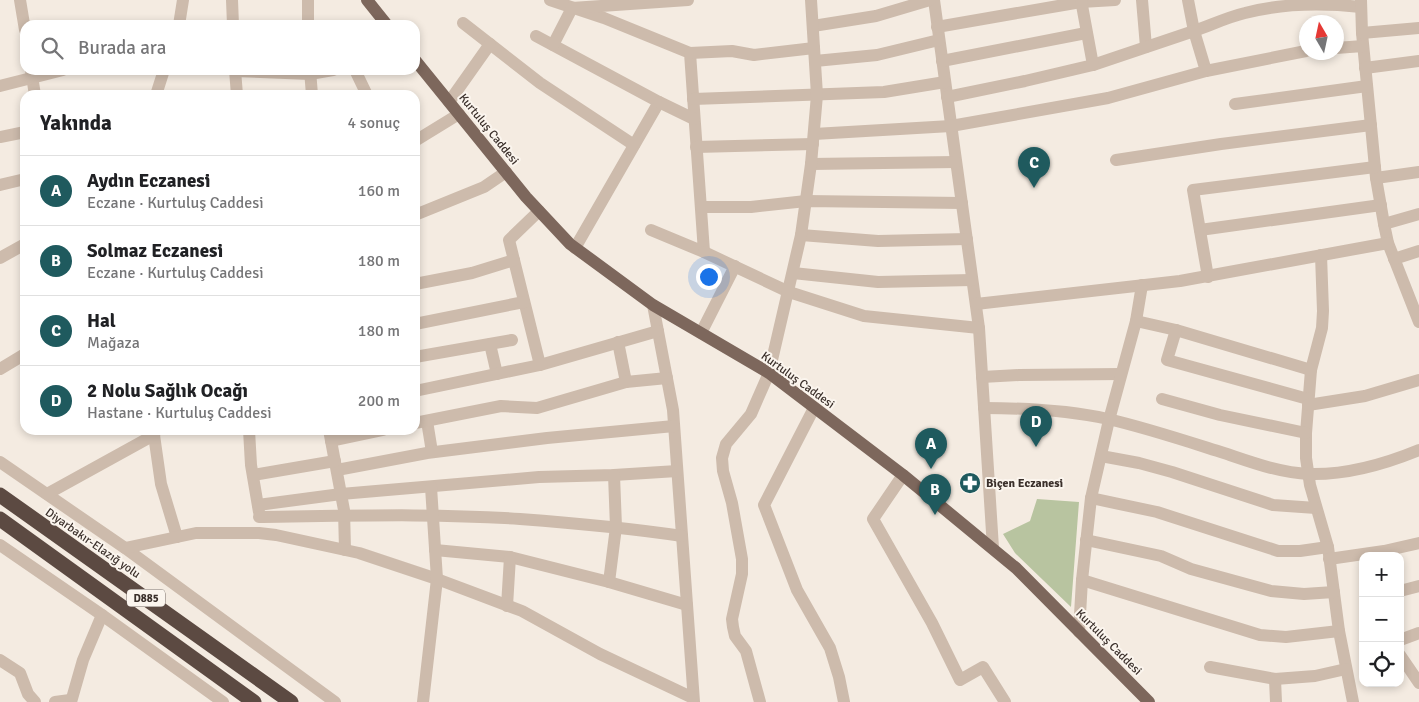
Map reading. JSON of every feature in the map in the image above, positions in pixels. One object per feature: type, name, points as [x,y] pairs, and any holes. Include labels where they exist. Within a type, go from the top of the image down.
[{"type":"highway","name":"Diyarbakır-Elazığ yolu","points":[[0,495],[291,702]]},
{"type":"highway","name":"D885","points":[[0,519],[254,702]]},
{"type":"main road","points":[[367,0],[379,6],[385,20]]},
{"type":"main road","name":"Kurtuluş Caddesi","points":[[420,66],[540,212],[575,248],[653,304],[769,373],[903,475],[1016,568],[1149,702]]},
{"type":"street","points":[[20,0],[23,20]]},
{"type":"street","points":[[180,20],[182,0]]},
{"type":"street","points":[[232,0],[233,20]]},
{"type":"street","points":[[308,0],[308,20]]},
{"type":"street","points":[[550,0],[604,18],[690,53],[732,51],[754,55],[877,54],[939,40]]},
{"type":"street","points":[[572,8],[688,0]]},
{"type":"street","points":[[760,702],[746,651],[735,636],[733,627],[732,619],[742,574],[742,559],[732,503],[723,471],[722,458],[726,444],[751,414],[769,373],[801,235],[811,164],[816,94],[811,0]]},
{"type":"street","points":[[813,26],[876,16],[932,0],[979,328],[993,548]]},
{"type":"street","points":[[937,27],[1081,1],[1115,0]]},
{"type":"street","points":[[1142,0],[1146,47]]},
{"type":"street","points":[[1188,0],[1194,31],[1206,71]]},
{"type":"street","points":[[1081,1],[1093,65]]},
{"type":"street","points":[[947,97],[1093,65],[1243,13],[1280,6],[1361,3],[1362,40],[1376,172],[1384,224],[1388,243],[1419,322]]},
{"type":"street","points":[[553,45],[572,8]]},
{"type":"street","points":[[463,22],[540,83],[634,145]]},
{"type":"street","points":[[1344,46],[1419,28]]},
{"type":"street","points":[[942,61],[1086,33]]},
{"type":"street","points":[[536,36],[694,119]]},
{"type":"street","points":[[449,102],[490,44]]},
{"type":"street","points":[[696,147],[813,139],[951,126],[1108,98],[1206,71],[1299,52]]},
{"type":"street","points":[[690,53],[704,252]]},
{"type":"street","points":[[1365,68],[1419,62]]},
{"type":"street","points":[[0,86],[29,75]]},
{"type":"street","points":[[32,75],[34,90]]},
{"type":"street","points":[[158,90],[162,75]]},
{"type":"street","points":[[235,75],[237,90]]},
{"type":"street","points":[[310,75],[312,90]]},
{"type":"street","points":[[357,75],[365,90]]},
{"type":"street","points":[[693,99],[770,98],[816,94],[884,92],[945,82]]},
{"type":"street","points":[[1235,104],[1367,86]]},
{"type":"street","points":[[575,248],[659,102]]},
{"type":"street","points":[[420,138],[459,114]]},
{"type":"street","points":[[1116,160],[1221,144],[1371,125]]},
{"type":"street","points":[[0,137],[20,133]]},
{"type":"street","points":[[811,164],[956,162]]},
{"type":"street","points":[[420,213],[484,187],[506,172]]},
{"type":"street","points":[[1208,277],[1193,190],[1376,172],[1419,172]]},
{"type":"street","points":[[0,185],[20,180]]},
{"type":"street","points":[[701,208],[751,207],[806,201],[962,203]]},
{"type":"street","points":[[1200,230],[1381,205]]},
{"type":"street","points":[[540,212],[509,240],[540,365]]},
{"type":"street","points":[[1384,224],[1419,214]]},
{"type":"street","points":[[651,230],[704,252],[789,292],[864,316],[926,324],[979,328]]},
{"type":"street","points":[[801,235],[878,241],[967,239]]},
{"type":"street","points":[[976,304],[1208,277],[1388,243]]},
{"type":"street","points":[[0,258],[20,247]]},
{"type":"street","points":[[1394,259],[1419,251]]},
{"type":"street","points":[[1321,255],[1322,328],[1311,370],[1306,433],[1308,474],[1328,553],[1339,631],[1353,702]]},
{"type":"street","points":[[420,283],[472,273],[514,260]]},
{"type":"street","points":[[701,333],[735,266]]},
{"type":"street","points":[[793,273],[878,282],[972,280]]},
{"type":"street","points":[[1080,632],[1082,580],[1091,498],[1109,420],[1136,321],[1142,285]]},
{"type":"street","points":[[420,323],[524,302]]},
{"type":"street","points":[[653,304],[674,426],[694,700]]},
{"type":"street","points":[[1136,321],[1176,330],[1311,370]]},
{"type":"street","points":[[1176,330],[1167,360],[1308,402],[1364,396],[1419,380]]},
{"type":"street","points":[[420,391],[540,365],[658,331]]},
{"type":"street","points":[[420,356],[512,340]]},
{"type":"street","points":[[618,342],[626,382]]},
{"type":"street","points":[[490,344],[497,374]]},
{"type":"street","points":[[0,369],[20,357]]},
{"type":"street","points":[[982,377],[1019,374],[1121,374]]},
{"type":"street","points":[[432,452],[421,422],[501,406],[537,408],[626,382],[667,378]]},
{"type":"street","points":[[1162,399],[1220,415],[1306,433]]},
{"type":"street","points":[[814,408],[764,505],[794,584],[830,648],[844,702]]},
{"type":"street","points":[[984,408],[1055,411],[1109,420],[1182,440],[1268,467],[1308,474],[1347,471],[1387,461],[1419,450]]},
{"type":"street","points":[[253,475],[546,438],[674,426]]},
{"type":"street","points":[[47,494],[150,435]]},
{"type":"street","points":[[155,435],[161,484],[177,537]]},
{"type":"street","points":[[249,435],[260,533]]},
{"type":"street","points":[[330,435],[341,494],[346,550]]},
{"type":"street","points":[[1101,456],[1139,463],[1172,472],[1273,505],[1316,508]]},
{"type":"street","points":[[0,462],[125,548],[335,702]]},
{"type":"street","points":[[258,511],[341,494],[539,477],[614,476],[677,471]]},
{"type":"street","points":[[903,475],[873,519],[932,623],[960,680],[983,667],[1005,702]]},
{"type":"street","points":[[609,582],[616,527],[614,476]]},
{"type":"street","points":[[423,702],[437,579],[431,487]]},
{"type":"street","points":[[1091,498],[1157,512],[1278,551],[1328,553],[1384,551],[1419,543]]},
{"type":"street","points":[[258,511],[344,516],[518,519],[616,527],[682,536]]},
{"type":"street","points":[[125,548],[196,533],[260,533],[346,550],[437,579],[522,611],[600,654],[694,700]]},
{"type":"street","points":[[1086,540],[1161,556],[1191,569],[1270,591],[1304,594],[1334,592]]},
{"type":"street","points":[[0,545],[223,702]]},
{"type":"street","points":[[435,550],[510,557],[609,582],[687,605]]},
{"type":"street","points":[[508,606],[510,557]]},
{"type":"street","points":[[1082,580],[1260,635],[1286,637],[1339,631]]},
{"type":"street","points":[[1404,590],[1419,586]]},
{"type":"street","points":[[55,702],[71,701],[83,660],[102,615]]},
{"type":"street","points":[[1404,639],[1419,633]]},
{"type":"street","points":[[0,660],[20,673],[28,694],[35,702]]},
{"type":"street","points":[[1404,661],[1419,683]]},
{"type":"street","points":[[1210,667],[1275,679],[1315,676],[1346,669]]},
{"type":"street","points":[[1275,679],[1276,702]]},
{"type":"green space","points":[[1037,499],[1079,502],[1071,607],[1015,553],[1003,534],[1030,521]]},
{"type":"place","name":"Hal","points":[[1034,188]]},
{"type":"place","name":"2 Nolu Sağlık Ocağı","points":[[1036,447]]},
{"type":"place","name":"Aydın Eczanesi","points":[[931,469]]},
{"type":"place","name":"Biçen Eczanesi","points":[[970,483]]},
{"type":"place","name":"Solmaz Eczanesi","points":[[935,515]]}]
